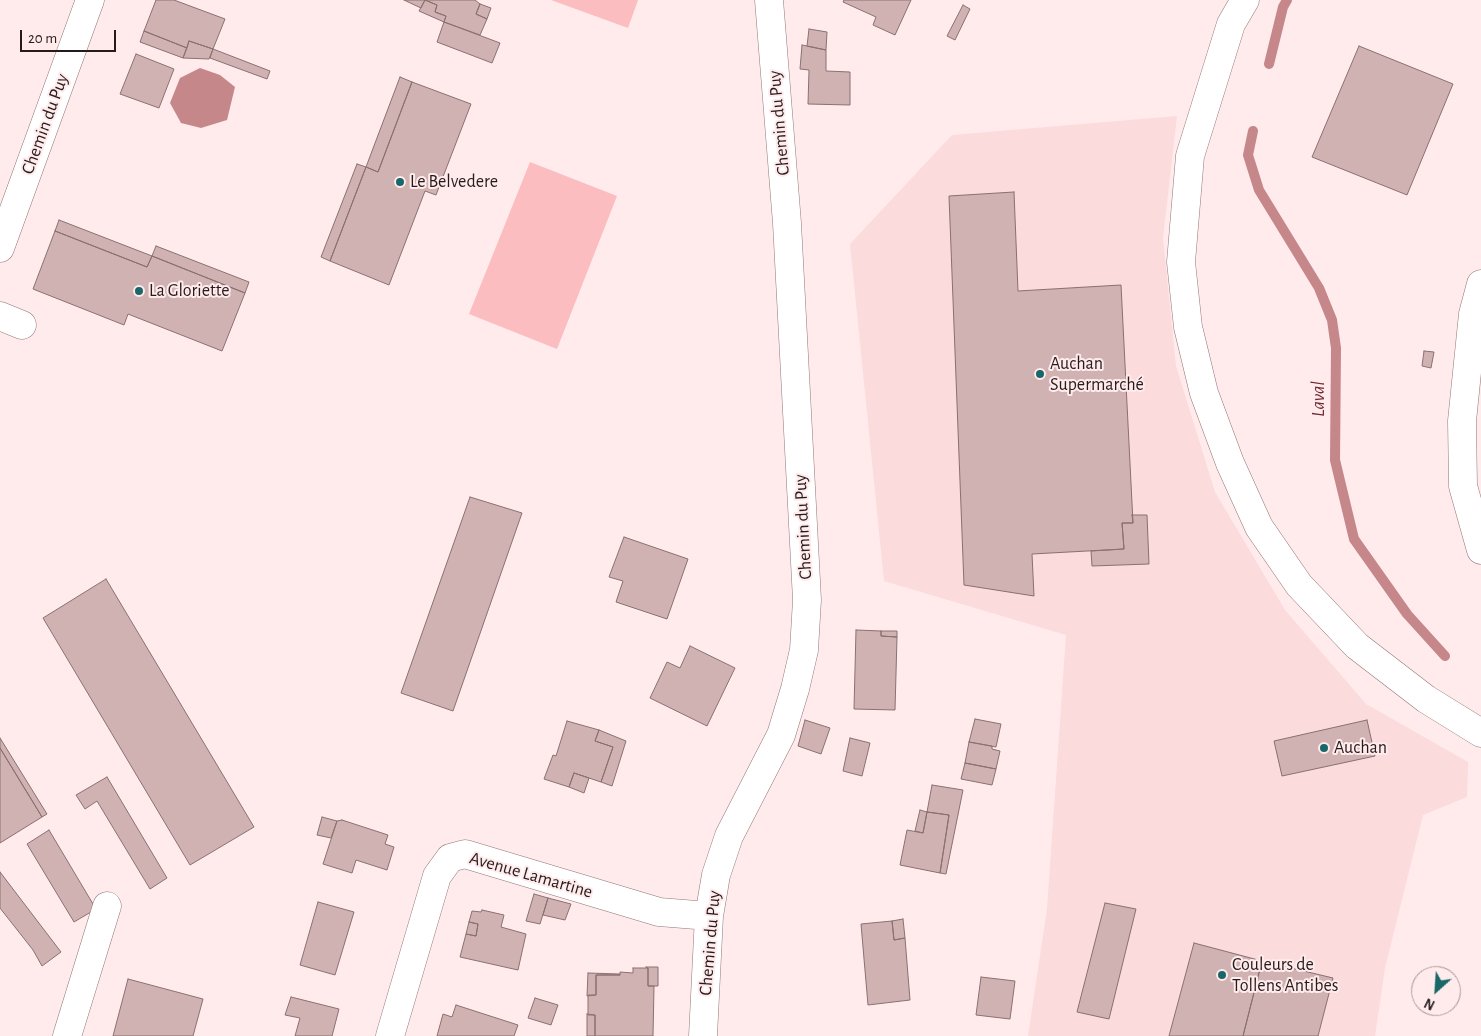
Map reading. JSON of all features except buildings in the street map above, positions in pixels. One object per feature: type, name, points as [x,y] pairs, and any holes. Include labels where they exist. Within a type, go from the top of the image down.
[{"type":"street","name":"Chemin du Puy","points":[[0,248],[90,0]]},
{"type":"street","name":"Chemin du Puy","points":[[703,1036],[709,916],[716,875],[729,836],[781,735],[804,650],[807,600],[786,223],[769,0]]},
{"type":"street","points":[[1244,0],[1230,24],[1190,156],[1181,262],[1188,327],[1204,393],[1230,463],[1259,528],[1299,585],[1357,646],[1426,699],[1481,733]]},
{"type":"street","points":[[1481,284],[1472,314],[1462,421],[1463,486],[1481,550]]},
{"type":"street","name":"Avenue Lamartine","points":[[390,1036],[437,876],[450,858],[465,854],[659,912],[709,916]]},
{"type":"street","points":[[67,1036],[107,906]]},
{"type":"shaded area","points":[[551,0],[638,0],[628,28]]},
{"type":"shaded area","points":[[200,68],[220,75],[235,87],[227,120],[201,128],[181,123],[170,103],[180,78]]},
{"type":"shaded area","points":[[1177,116],[1163,238],[1176,366],[1215,492],[1285,610],[1366,704],[1468,762],[1467,797],[1423,815],[1385,968],[1375,1036],[1028,1036],[1047,909],[1066,635],[884,581],[850,244],[952,135]]},
{"type":"shaded area","points":[[530,162],[617,196],[557,349],[469,314]]},
{"type":"waterway","points":[[1269,64],[1283,7],[1287,0]]},
{"type":"waterway","name":"Laval","points":[[1253,131],[1248,155],[1259,190],[1319,288],[1332,320],[1336,348],[1335,460],[1354,539],[1407,614],[1445,656]]},
{"type":"place","name":"Le Belvedere","points":[[400,182]]},
{"type":"place","name":"La Gloriette","points":[[139,291]]},
{"type":"place","name":"Auchan Supermarché","points":[[1040,374]]},
{"type":"place","name":"Auchan","points":[[1324,748]]},
{"type":"place","name":"Couleurs de Tollens Antibes","points":[[1222,975]]}]
